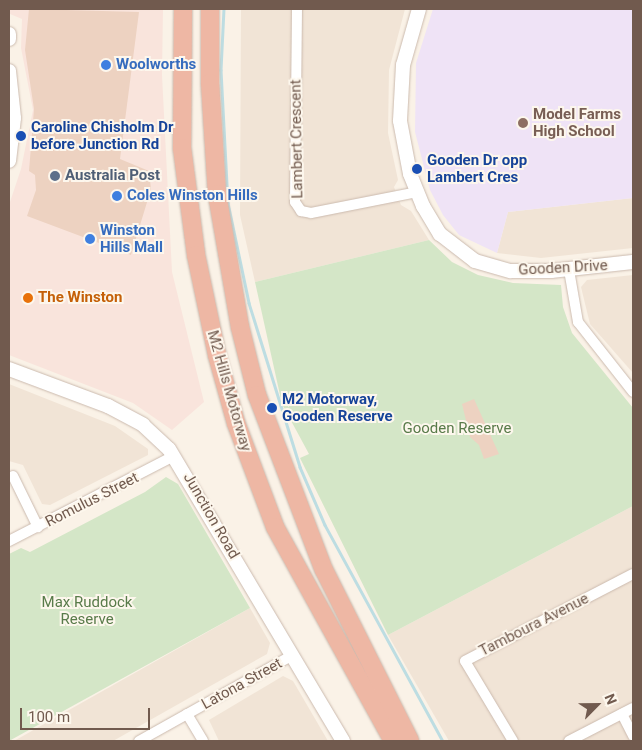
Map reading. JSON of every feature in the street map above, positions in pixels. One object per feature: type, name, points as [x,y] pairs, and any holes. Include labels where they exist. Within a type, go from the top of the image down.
[{"type":"highway","name":"M2 Hills Motorway","points":[[183,9],[182,148],[196,255],[219,364],[257,483],[275,527],[393,741]]},
{"type":"highway","name":"M2 Hills Motorway","points":[[210,9],[210,83],[217,194],[238,317],[257,395],[320,561],[410,741]]},
{"type":"street","name":"Lambert Crescent","points":[[297,9],[295,202],[301,211],[311,213],[417,192]]},
{"type":"street","name":"Gooden Drive","points":[[419,9],[406,48],[400,95],[406,157],[417,192],[440,234],[475,261],[512,271],[569,270],[633,262]]},
{"type":"street","points":[[9,34],[9,39]]},
{"type":"street","points":[[9,71],[14,118],[9,161]]},
{"type":"street","points":[[569,270],[578,322],[633,391]]},
{"type":"street","name":"Junction Road","points":[[9,369],[116,410],[152,432],[174,456],[342,741]]},
{"type":"street","name":"Romulus Street","points":[[9,541],[174,456]]},
{"type":"street","points":[[14,476],[38,526]]},
{"type":"street","name":"Tamboura Avenue","points":[[513,741],[465,661],[633,574]]},
{"type":"street","name":"Latona Street","points":[[139,741],[293,656]]},
{"type":"street","points":[[569,741],[633,708]]},
{"type":"street","points":[[187,714],[203,741]]},
{"type":"street","points":[[622,714],[633,736]]},
{"type":"shaded area","name":"Winston Hills Mall","points":[[10,9],[163,9],[162,75],[172,272],[204,402],[172,430],[133,403],[9,355],[9,205],[21,169],[33,110],[21,48],[22,19],[10,14]]},
{"type":"shaded area","points":[[241,9],[405,9],[389,70],[388,133],[398,180],[394,187],[401,205],[411,211],[429,240],[255,282],[240,215]]},
{"type":"shaded area","name":"Model Farms High School","points":[[433,9],[633,9],[633,198],[508,212],[497,253],[459,235],[443,215],[430,190],[415,132],[416,63]]},
{"type":"shaded area","points":[[633,198],[633,248],[541,258],[497,253],[508,212]]},
{"type":"shaded area","points":[[633,275],[633,373],[590,324],[581,287],[587,280]]},
{"type":"shaded area","points":[[9,384],[115,426],[148,449],[148,455],[50,505],[42,504],[23,465],[9,461]]},
{"type":"shaded area","points":[[633,506],[633,741],[449,741],[388,635]]},
{"type":"shaded area","points":[[250,608],[270,643],[267,654],[113,741],[14,741]]},
{"type":"shaded area","points":[[283,676],[293,681],[328,741],[219,741],[209,720]]},
{"type":"green space","name":"Gooden Reserve","points":[[429,240],[452,262],[478,275],[513,283],[561,285],[563,307],[572,333],[633,408],[633,506],[388,635],[300,458],[309,454],[282,404],[255,282]]},
{"type":"green space","name":"Max Ruddock Reserve","points":[[166,477],[178,484],[250,608],[9,741],[9,554],[21,548],[30,552],[145,492]]},
{"type":"building","points":[[29,9],[139,12],[120,159],[149,171],[151,189],[131,255],[27,216],[36,190],[35,175],[29,171],[34,109],[25,50]]},
{"type":"building","points":[[474,399],[499,454],[484,459],[479,445],[470,437],[462,404]]},
{"type":"waterway","points":[[224,9],[221,70],[228,203],[249,303],[300,467],[325,525],[443,741]]},
{"type":"place","name":"Woolworths","points":[[106,65]]},
{"type":"place","name":"Model Farms High School","points":[[523,123]]},
{"type":"place","name":"Caroline Chisholm Dr before Junction Rd","points":[[21,136]]},
{"type":"place","name":"Gooden Dr opp Lambert Cres","points":[[417,169]]},
{"type":"place","name":"Australia Post","points":[[55,176]]},
{"type":"place","name":"Coles Winston Hills","points":[[117,196]]},
{"type":"place","name":"Winston Hills Mall","points":[[90,239]]},
{"type":"place","name":"The Winston","points":[[28,298]]},
{"type":"place","name":"M2 Motorway, Gooden Reserve","points":[[272,408]]}]
